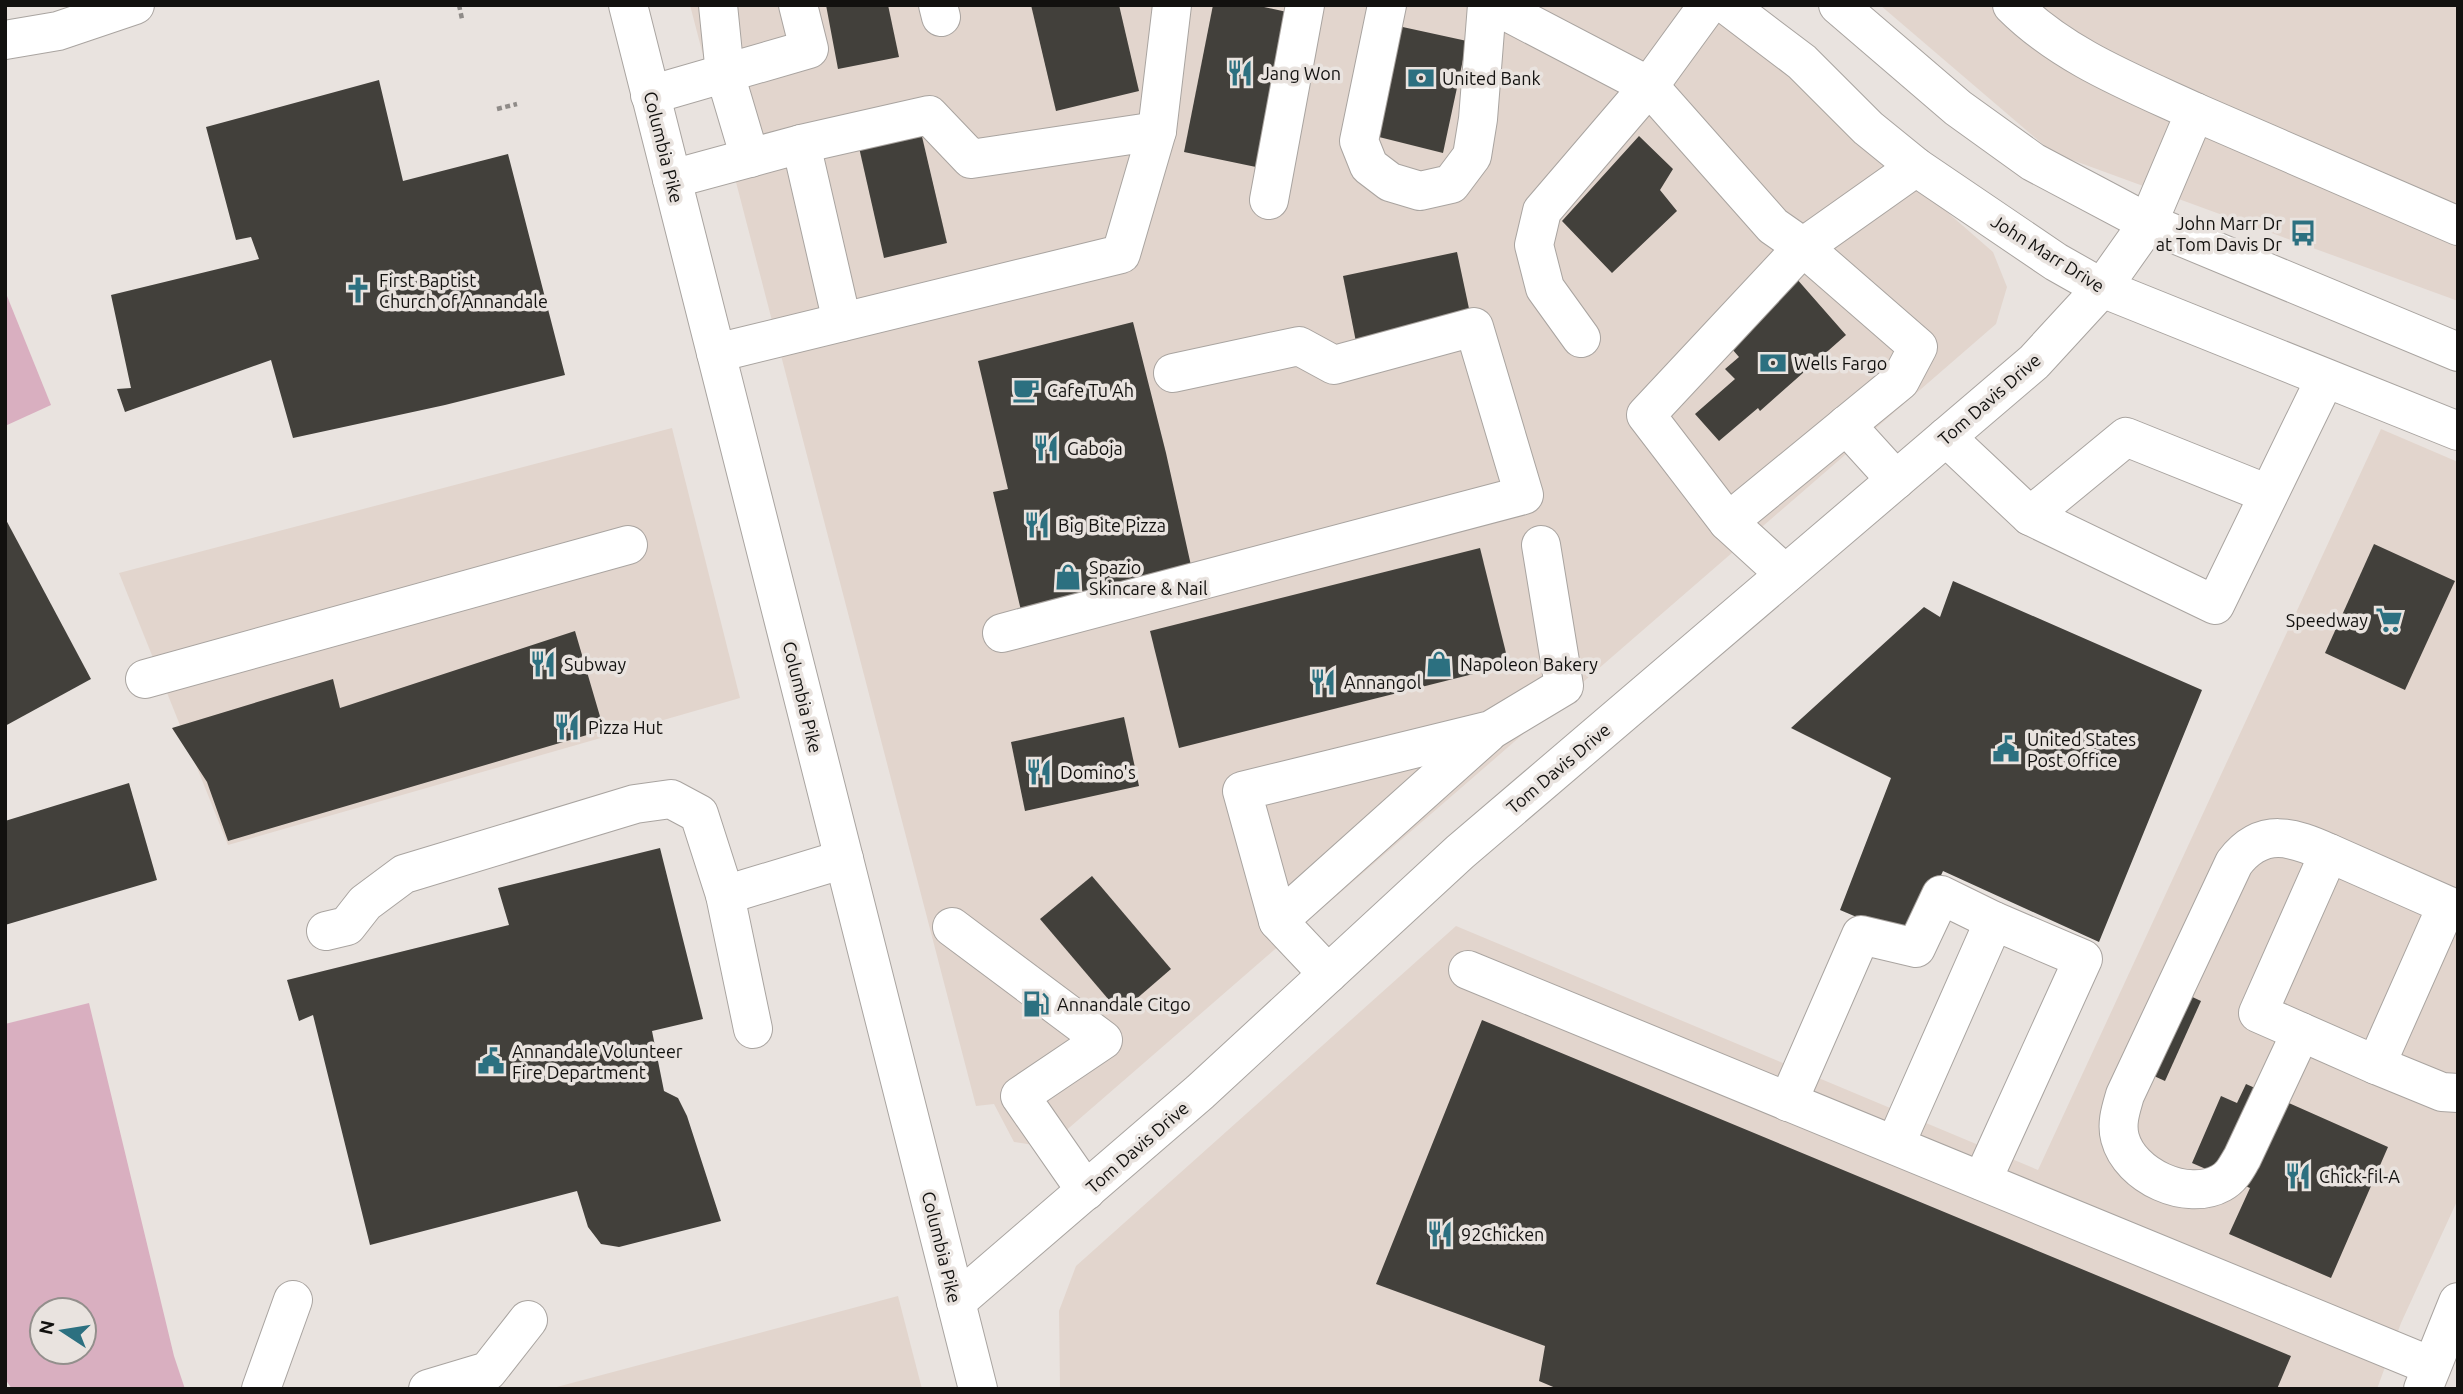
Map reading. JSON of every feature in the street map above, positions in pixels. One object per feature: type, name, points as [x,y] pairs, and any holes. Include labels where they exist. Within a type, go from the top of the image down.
[{"type":"street","points":[[5,40],[58,31],[74,15],[135,5]]},
{"type":"street","name":"Columbia Pike","points":[[628,5],[978,1389]]},
{"type":"street","points":[[718,5],[725,75],[750,158]]},
{"type":"street","points":[[650,95],[809,49],[798,5]]},
{"type":"street","points":[[716,353],[1121,254],[1157,131],[1172,5]]},
{"type":"street","points":[[1269,200],[1305,5]]},
{"type":"street","points":[[1387,5],[1359,141],[1369,166],[1391,182],[1420,191],[1451,184],[1472,156],[1478,119],[1487,5]]},
{"type":"street","points":[[1494,5],[1649,86],[1773,226],[1803,247],[1918,347],[1900,381],[1728,522]]},
{"type":"street","points":[[1581,338],[1545,288],[1534,245],[1542,211],[1649,86],[1708,5]]},
{"type":"street","name":"John Marr Drive","points":[[1727,5],[1802,62],[1868,128],[1916,167],[2056,262],[2102,288],[2458,432]]},
{"type":"street","points":[[1838,5],[1958,108],[2033,162],[2148,223],[2458,352]]},
{"type":"street","points":[[2012,5],[2027,21],[2087,62],[2458,226]]},
{"type":"street","name":"Tom Davis Drive","points":[[956,1302],[1200,1092],[1460,852],[2034,362],[2102,288],[2148,223],[2195,112]]},
{"type":"street","points":[[672,179],[801,144],[929,115],[971,159],[1157,131]]},
{"type":"street","points":[[801,144],[842,321]]},
{"type":"street","points":[[1785,575],[1728,522],[1646,415],[1803,247],[1916,167]]},
{"type":"street","points":[[1002,633],[1524,495],[1474,327],[1334,365],[1299,346],[1173,373]]},
{"type":"street","points":[[1946,437],[2030,516],[2215,605],[2325,379]]},
{"type":"street","points":[[1846,425],[1896,480]]},
{"type":"street","points":[[2030,516],[2126,438],[2268,494]]},
{"type":"street","points":[[145,679],[628,545]]},
{"type":"street","points":[[1541,545],[1564,686],[1614,720]]},
{"type":"street","points":[[1278,921],[1491,730],[1564,686]]},
{"type":"street","points":[[1328,974],[1278,921],[1242,791],[1491,730]]},
{"type":"street","points":[[326,931],[347,926],[365,904],[404,874],[635,804],[671,799],[699,814],[725,895],[753,1029]]},
{"type":"street","points":[[2301,1032],[2242,1158],[2234,1173],[2223,1182],[2198,1189],[2183,1188],[2157,1179],[2131,1158],[2124,1148],[2119,1130],[2125,1095],[2234,863],[2250,845],[2279,837],[2301,840],[2453,907],[2376,1065]]},
{"type":"street","points":[[2329,853],[2258,1013],[2453,1096]]},
{"type":"street","points":[[725,895],[844,859]]},
{"type":"street","points":[[1788,1102],[1861,935],[1916,948],[1941,895],[2083,959],[1982,1181]]},
{"type":"street","points":[[1895,1145],[1994,921]]},
{"type":"street","points":[[952,927],[1103,1040],[1020,1096],[1086,1191]]},
{"type":"street","points":[[1468,970],[1982,1181],[2427,1377],[2458,1303]]},
{"type":"street","points":[[261,1389],[293,1300]]},
{"type":"street","points":[[428,1389],[488,1371],[528,1320]]},
{"type":"path","points":[[459,5],[462,19]]},
{"type":"path","points":[[497,108],[517,104]]},
{"type":"shaded area","points":[[690,5],[1709,5],[1993,252],[2007,287],[1996,324],[1047,1147],[1014,1142],[994,1104],[976,1106]]},
{"type":"shaded area","points":[[1880,5],[2458,5],[2458,301],[2053,153]]},
{"type":"shaded area","points":[[5,291],[51,405],[5,426]]},
{"type":"shaded area","points":[[672,428],[740,698],[228,845],[119,573]]},
{"type":"shaded area","points":[[2381,429],[2458,462],[2458,1199],[2401,1323],[2377,1389],[1060,1389],[1059,1311],[1076,1266],[1456,926],[2038,1170]]},
{"type":"shaded area","points":[[89,1003],[174,1356],[185,1389],[12,1389],[5,1379],[5,1024]]},
{"type":"shaded area","points":[[898,1296],[922,1389],[553,1389],[553,1388]]},
{"type":"building","points":[[826,5],[888,5],[899,57],[838,69]]},
{"type":"building","points":[[1031,5],[1119,5],[1139,91],[1056,111]]},
{"type":"building","points":[[1213,5],[1255,5],[1287,12],[1256,167],[1184,152]]},
{"type":"building","points":[[1398,26],[1467,41],[1443,153],[1375,136]]},
{"type":"building","points":[[379,80],[403,181],[508,154],[565,375],[445,405],[293,438],[271,360],[125,412],[117,389],[131,388],[111,295],[259,259],[251,237],[236,240],[206,127]]},
{"type":"building","points":[[920,128],[947,243],[884,258],[858,143]]},
{"type":"building","points":[[1639,136],[1673,169],[1660,190],[1677,211],[1612,273],[1562,221]]},
{"type":"building","points":[[1457,252],[1471,318],[1356,342],[1343,276]]},
{"type":"building","name":"Wells Fargo","points":[[1796,278],[1846,335],[1760,411],[1758,408],[1719,441],[1695,414],[1735,379],[1725,369],[1739,357],[1725,341]]},
{"type":"building","points":[[1133,322],[1194,579],[1023,619],[993,492],[1008,489],[978,361]]},
{"type":"building","points":[[5,518],[91,679],[5,726]]},
{"type":"building","points":[[2374,544],[2455,581],[2405,690],[2325,653]]},
{"type":"building","points":[[1480,548],[1509,665],[1179,748],[1150,631]]},
{"type":"building","name":"United States Post Office","points":[[1953,581],[2202,690],[2099,942],[1943,871],[1911,940],[1840,910],[1891,778],[1791,728],[1924,607],[1940,617]]},
{"type":"building","points":[[575,631],[604,730],[228,841],[207,782],[172,728],[333,679],[340,708]]},
{"type":"building","points":[[1124,717],[1139,786],[1025,811],[1011,742]]},
{"type":"building","points":[[129,783],[157,880],[5,925],[5,821]]},
{"type":"building","name":"Annandale Volunteer Fire Department","points":[[660,848],[703,1019],[652,1031],[664,1091],[678,1098],[687,1116],[721,1221],[619,1247],[601,1244],[588,1227],[577,1191],[370,1245],[313,1015],[299,1021],[287,980],[509,925],[498,888]]},
{"type":"building","points":[[1092,876],[1171,969],[1120,1013],[1040,919]]},
{"type":"building","points":[[2160,982],[2201,1001],[2165,1081],[2123,1062]]},
{"type":"building","points":[[1482,1020],[2291,1356],[2277,1389],[1558,1389],[1539,1381],[1545,1346],[1376,1284]]},
{"type":"building","name":"Chick-fil-A","points":[[2246,1084],[2388,1147],[2331,1278],[2229,1234],[2250,1188],[2192,1163],[2221,1096],[2237,1103]]},
{"type":"place","name":"Jang Won","points":[[1240,73]]},
{"type":"place","name":"United Bank","points":[[1421,78]]},
{"type":"place","name":"John Marr Dr at Tom Davis Dr","points":[[2303,233]]},
{"type":"place","name":"First Baptist Church of Annandale","points":[[358,290]]},
{"type":"place","name":"Wells Fargo","points":[[1773,363]]},
{"type":"place","name":"Cafe Tu Ah","points":[[1026,390]]},
{"type":"place","name":"Gaboja","points":[[1046,448]]},
{"type":"place","name":"Big Bite Pizza","points":[[1037,525]]},
{"type":"place","name":"Spazio Skincare & Nail","points":[[1068,577]]},
{"type":"place","name":"Speedway","points":[[2389,620]]},
{"type":"place","name":"Subway","points":[[543,664]]},
{"type":"place","name":"Napoleon Bakery","points":[[1439,664]]},
{"type":"place","name":"Annangol","points":[[1323,682]]},
{"type":"place","name":"Pizza Hut","points":[[567,727]]},
{"type":"place","name":"United States Post Office","points":[[2006,749]]},
{"type":"place","name":"Domino's","points":[[1039,772]]},
{"type":"place","name":"Annandale Citgo","points":[[1036,1004]]},
{"type":"place","name":"Annandale Volunteer Fire Department","points":[[491,1061]]},
{"type":"place","name":"Chick-fil-A","points":[[2298,1176]]},
{"type":"place","name":"92Chicken","points":[[1440,1234]]}]
